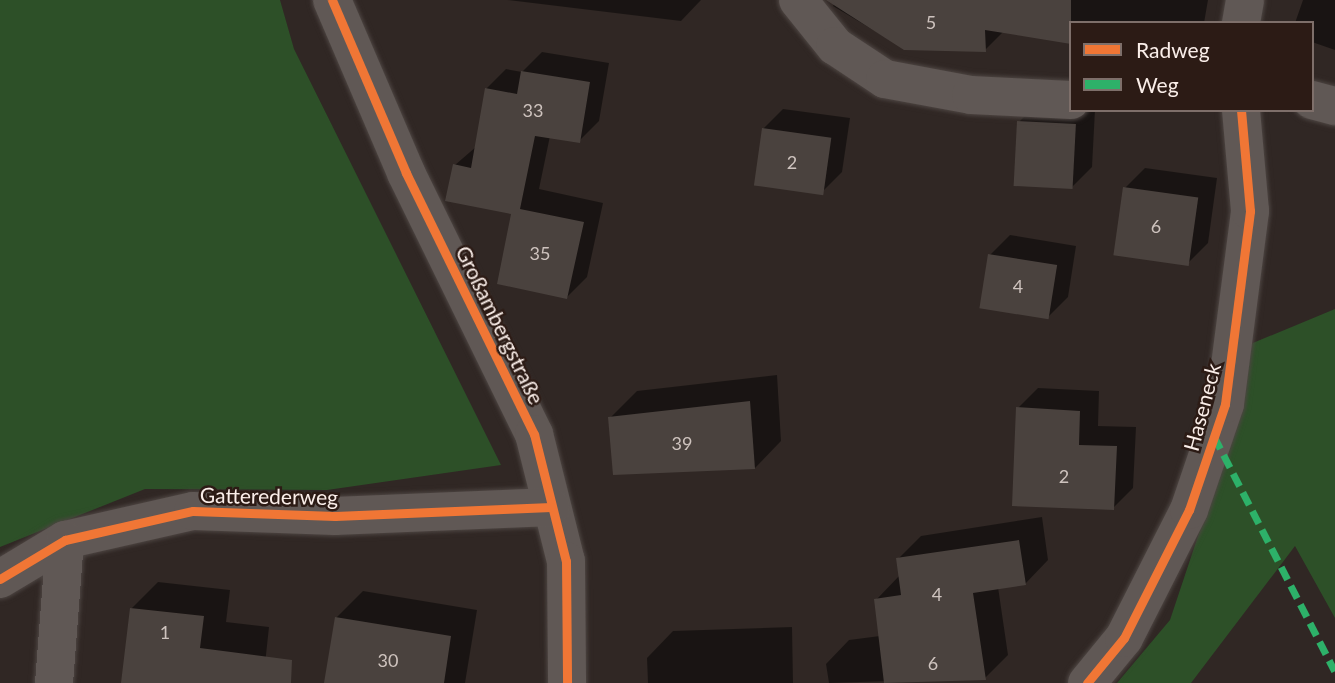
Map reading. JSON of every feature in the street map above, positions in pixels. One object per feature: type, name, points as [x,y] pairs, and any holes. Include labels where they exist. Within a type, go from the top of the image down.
[{"type":"street","name":"Großambergstraße","points":[[332,0],[406,173],[534,434],[566,561],[566,683]]},
{"type":"street","points":[[798,0],[835,46],[885,79],[971,95],[1069,100]]},
{"type":"street","points":[[1241,21],[1245,0]]},
{"type":"street","points":[[1314,101],[1335,106]]},
{"type":"street","name":"Haseneck","points":[[1087,683],[1124,638],[1189,510],[1225,404],[1250,211],[1241,112]]},
{"type":"street","name":"Gatterederweg","points":[[0,579],[65,540],[193,511],[335,516],[551,507]]},
{"type":"street","points":[[54,683],[65,540]]},
{"type":"green space","points":[[0,0],[280,0],[294,49],[501,465],[327,490],[145,489],[0,547]]},
{"type":"green space","points":[[1335,309],[1335,618],[1295,546],[1191,683],[1117,683],[1170,620],[1233,431],[1248,345]]},
{"type":"building","points":[[826,0],[1071,0],[1069,44],[985,30],[986,52],[904,50]]},
{"type":"building","points":[[521,71],[590,82],[580,143],[535,136],[520,209],[584,222],[567,299],[497,284],[511,214],[445,201],[453,164],[471,168],[485,88],[517,94]]},
{"type":"building","points":[[1017,121],[1076,124],[1073,189],[1014,186]]},
{"type":"building","points":[[762,128],[831,138],[823,195],[754,185]]},
{"type":"building","points":[[1123,187],[1198,198],[1189,266],[1113,255]]},
{"type":"building","points":[[988,254],[1057,265],[1049,319],[979,308]]},
{"type":"building","points":[[750,401],[755,469],[613,475],[608,417]]},
{"type":"building","points":[[1016,407],[1080,411],[1079,445],[1117,446],[1114,510],[1012,506]]},
{"type":"building","points":[[1019,540],[1026,585],[973,593],[986,680],[884,683],[874,599],[901,595],[896,558]]},
{"type":"building","points":[[130,608],[204,616],[200,648],[292,660],[291,683],[121,683]]},
{"type":"building","points":[[335,617],[451,636],[444,683],[324,683]]},
{"type":"marked path","points":[[1214,436],[1335,671]]},
{"type":"cycle path","points":[[332,0],[406,173],[534,434],[566,561],[567,683]]},
{"type":"cycle path","points":[[1087,683],[1124,638],[1189,510],[1225,404],[1250,211],[1241,112]]},
{"type":"cycle path","points":[[0,579],[65,540],[193,511],[335,516],[551,507]]}]
